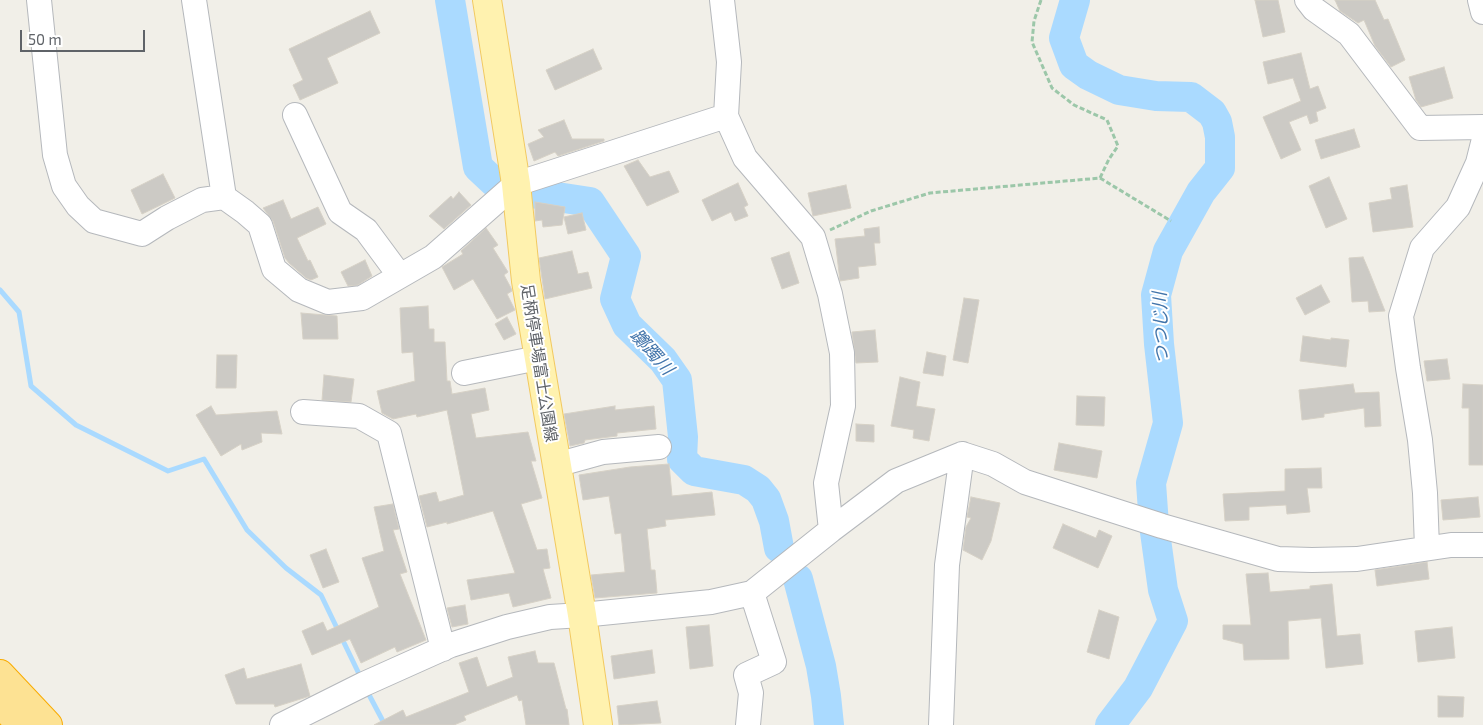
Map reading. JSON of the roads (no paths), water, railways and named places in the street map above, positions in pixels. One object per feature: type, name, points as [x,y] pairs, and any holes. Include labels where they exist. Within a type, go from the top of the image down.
[{"type":"highway","points":[[0,674],[48,725]]},
{"type":"highway","points":[[0,702],[21,725]]},
{"type":"main road","name":"足柄停車場富士公園線","points":[[487,0],[516,184],[526,281],[582,615],[598,725]]},
{"type":"street","points":[[39,0],[55,155],[64,186],[78,206],[94,220],[142,234],[167,218],[202,200],[224,197],[260,225],[274,269],[298,290],[328,302],[362,298],[433,257],[516,184],[726,116]]},
{"type":"street","points":[[194,0],[224,197]]},
{"type":"street","points":[[722,0],[729,62],[726,116],[745,158],[812,237],[830,294],[842,353],[843,406],[826,483],[831,530]]},
{"type":"street","points":[[1307,0],[1314,9],[1349,34],[1420,128],[1483,127]]},
{"type":"street","points":[[1480,0],[1483,12]]},
{"type":"street","points":[[295,114],[340,212],[366,230],[400,276]]},
{"type":"street","points":[[1427,548],[1425,493],[1402,316],[1422,248],[1458,207],[1478,163],[1483,143]]},
{"type":"street","points":[[464,373],[538,358]]},
{"type":"street","points":[[303,412],[359,416],[389,433],[442,649]]},
{"type":"street","points":[[556,465],[603,452],[659,447]]},
{"type":"street","points":[[941,725],[947,565],[962,454]]},
{"type":"street","points":[[282,725],[374,679],[451,645],[507,627],[550,617],[711,602],[758,588],[896,481],[962,454],[993,464],[1025,482],[1162,526],[1278,559],[1357,559],[1451,545],[1483,545]]},
{"type":"street","points":[[748,725],[750,693],[746,675],[774,662],[758,588]]},
{"type":"waterway","name":"躑躅川","points":[[450,0],[478,167],[494,182]]},
{"type":"waterway","name":"つつじ川","points":[[1075,0],[1064,38],[1074,65],[1088,75],[1119,90],[1156,96],[1191,97],[1212,113],[1217,122],[1220,137],[1220,168],[1201,192],[1168,251],[1156,295],[1159,344],[1168,423],[1151,483],[1154,525],[1163,590],[1173,621],[1138,688],[1110,725]]},
{"type":"waterway","name":"躑躅川","points":[[531,193],[590,202],[626,256],[615,299],[627,325],[663,360],[677,380],[683,437],[682,459],[694,471],[744,480],[758,489],[766,499],[774,521],[779,548]]},
{"type":"waterway","points":[[0,290],[19,312],[31,386],[76,425],[168,471],[204,459],[247,530],[286,568],[321,595],[361,678]]},
{"type":"waterway","name":"躑躅川","points":[[798,579],[821,666],[829,725]]},
{"type":"waterway","points":[[367,691],[385,725]]}]
